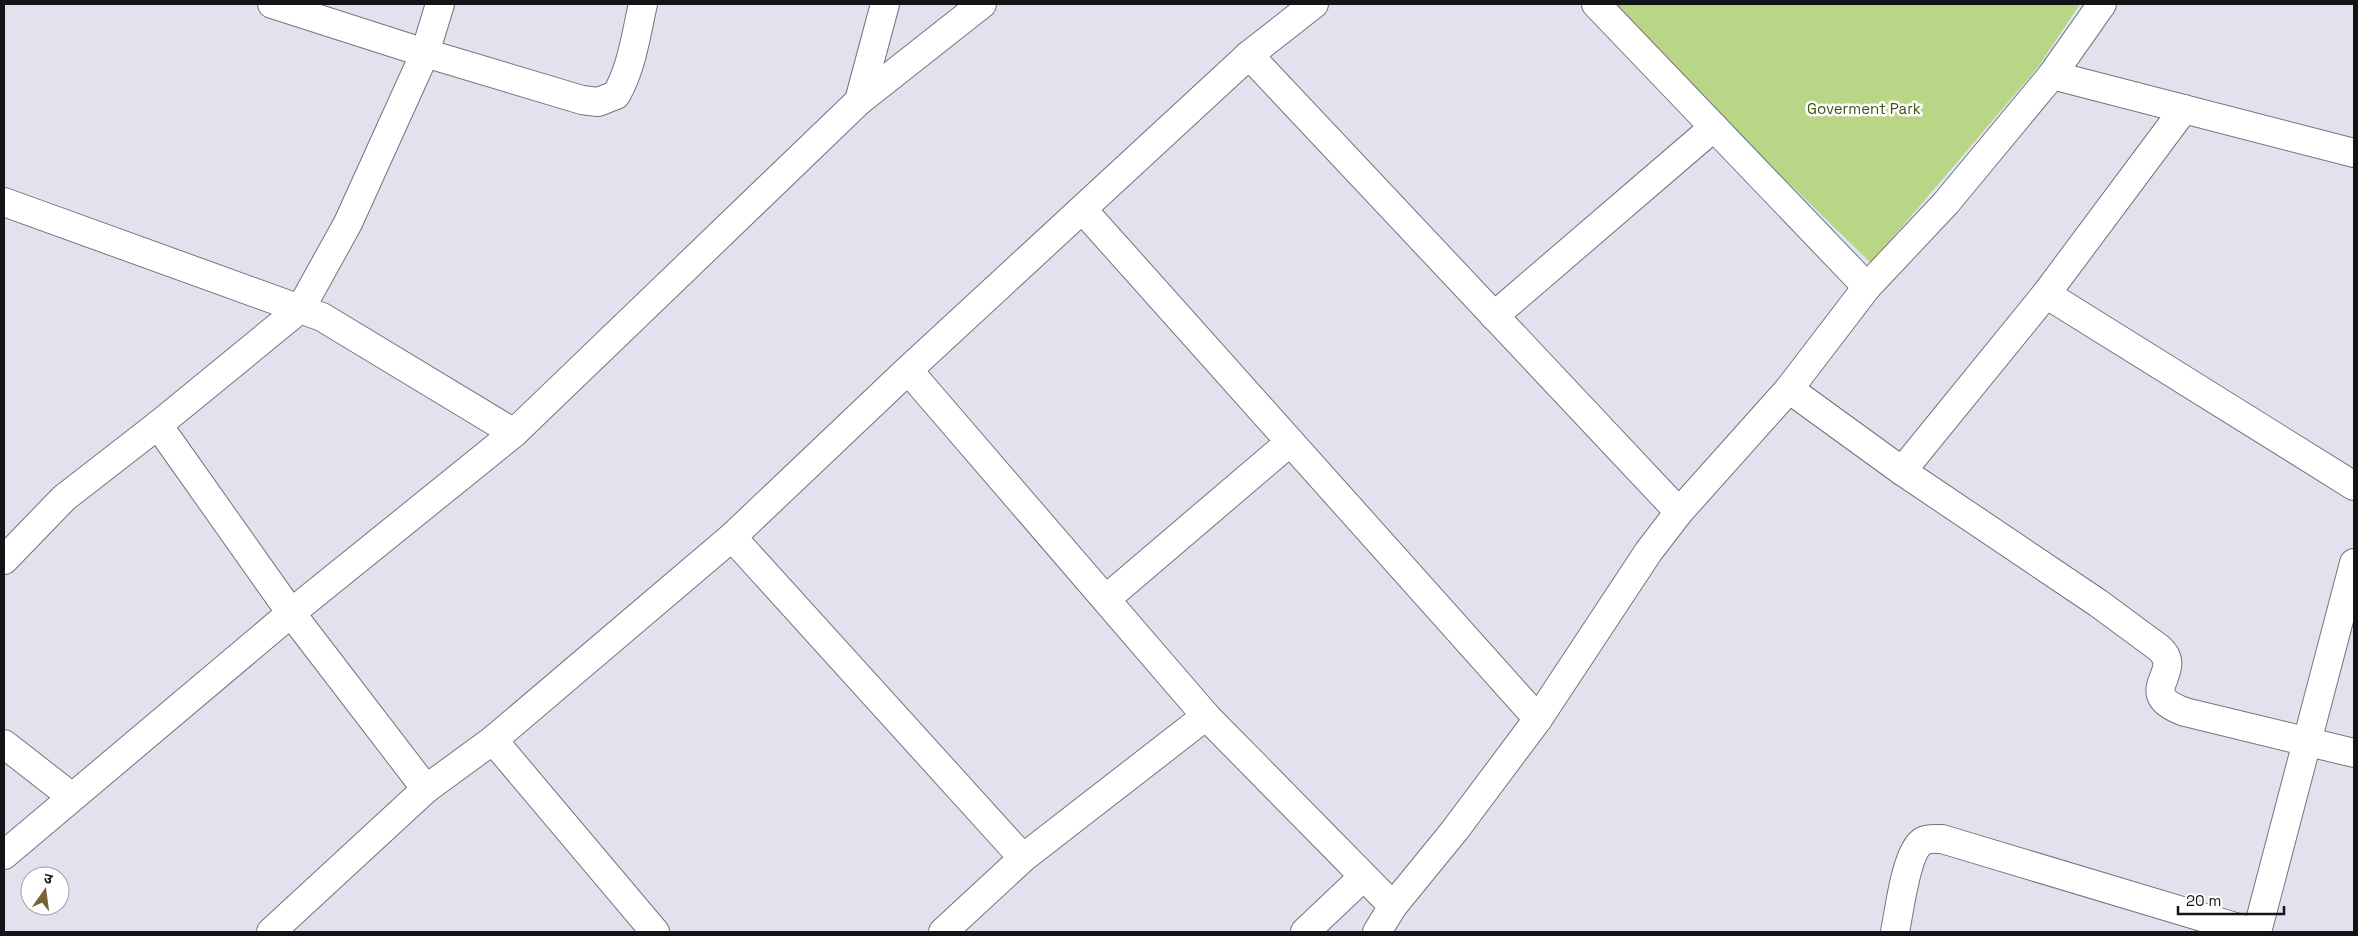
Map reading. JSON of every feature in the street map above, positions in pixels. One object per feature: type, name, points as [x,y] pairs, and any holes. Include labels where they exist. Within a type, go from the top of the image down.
[{"type":"street","points":[[272,4],[424,53],[582,100],[598,102],[616,95],[620,88],[627,72],[643,4]]},
{"type":"street","points":[[4,560],[64,498],[158,425],[300,308],[348,223],[424,53],[440,4]]},
{"type":"street","points":[[859,101],[885,4]]},
{"type":"street","points":[[4,855],[291,613],[514,433],[859,101],[982,4]]},
{"type":"street","points":[[271,932],[426,789],[493,740],[732,536],[908,370],[1250,56],[1314,4]]},
{"type":"street","points":[[1596,4],[1867,287]]},
{"type":"street","points":[[1377,932],[1393,906],[1455,830],[1538,719],[1650,551],[1679,512],[1789,389],[1867,287],[1946,203],[2052,75],[2102,4]]},
{"type":"street","points":[[1250,56],[1679,512]]},
{"type":"street","points":[[2052,75],[2354,153]]},
{"type":"street","points":[[1902,471],[2046,294],[2184,109]]},
{"type":"street","points":[[1494,316],[1714,127]]},
{"type":"street","points":[[4,202],[300,308],[345,328],[514,433]]},
{"type":"street","points":[[1082,210],[1538,719]]},
{"type":"street","points":[[2046,294],[2354,486]]},
{"type":"street","points":[[908,370],[1206,716],[1362,877],[1393,906]]},
{"type":"street","points":[[1789,389],[1902,471],[2098,603],[2165,653],[2169,663],[2160,692],[2162,699],[2167,705],[2185,712],[2354,753]]},
{"type":"street","points":[[158,425],[291,613],[426,789]]},
{"type":"street","points":[[1106,599],[1290,442]]},
{"type":"street","points":[[732,536],[1022,858]]},
{"type":"street","points":[[2257,932],[2354,563]]},
{"type":"street","points":[[943,932],[1022,858],[1206,716]]},
{"type":"street","points":[[493,740],[655,932]]},
{"type":"street","points":[[4,744],[72,797]]},
{"type":"street","points":[[1895,932],[1911,857],[1919,844],[1924,840],[1942,839],[2252,932]]},
{"type":"street","points":[[1305,932],[1362,877]]},
{"type":"green space","name":"Goverment Park","points":[[1616,4],[2080,4],[2038,67],[1871,263],[1717,113]]}]
